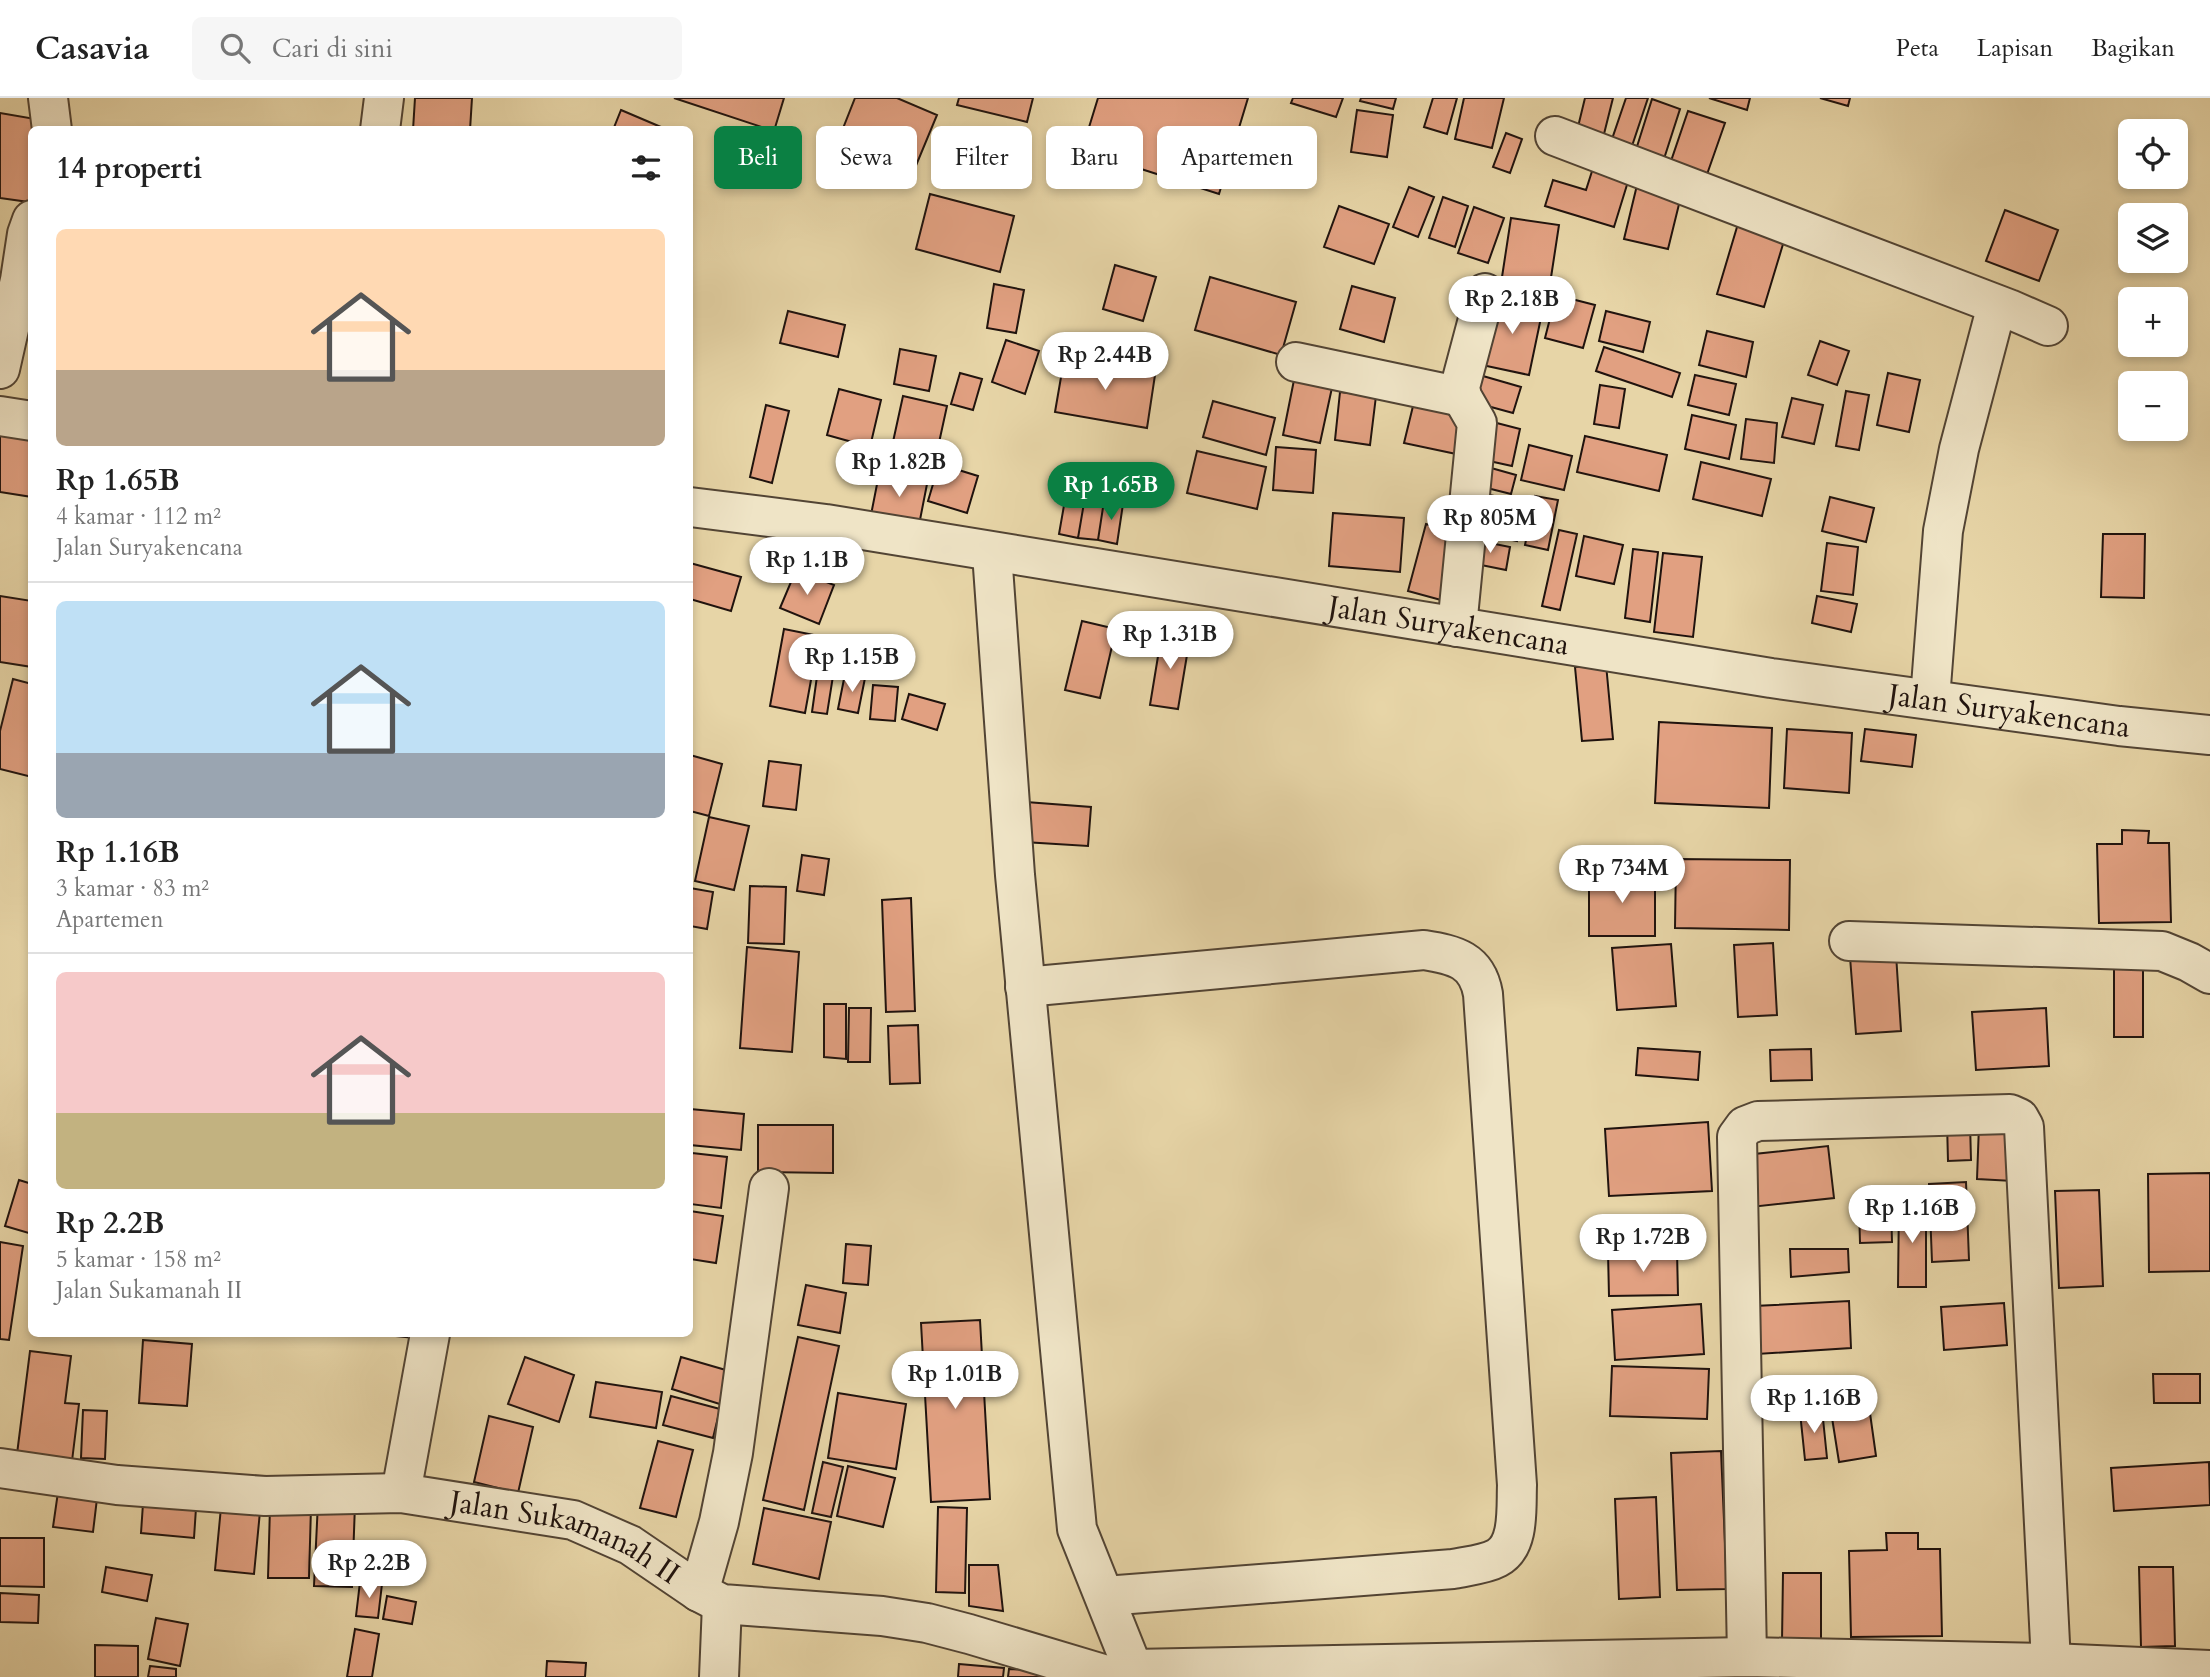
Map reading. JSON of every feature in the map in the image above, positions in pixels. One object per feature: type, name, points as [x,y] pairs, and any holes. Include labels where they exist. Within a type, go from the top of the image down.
[{"type":"street","points":[[48,98],[52,126]]},
{"type":"street","points":[[380,126],[384,98]]},
{"type":"street","points":[[1555,136],[2048,326]]},
{"type":"street","points":[[0,369],[28,231]]},
{"type":"street","points":[[1457,627],[1477,424],[1462,397],[1460,387],[1485,293]]},
{"type":"street","points":[[1930,699],[1943,531],[1959,449],[1997,305]]},
{"type":"street","points":[[1296,362],[1462,397]]},
{"type":"street","points":[[0,416],[28,420]]},
{"type":"street","name":"Jalan Suryakencana","points":[[693,508],[826,524],[1771,678],[2119,726],[2210,735]]},
{"type":"street","points":[[992,553],[1015,876],[1077,1529],[1105,1596],[1126,1674]]},
{"type":"street","points":[[1849,941],[2162,951],[2210,974]]},
{"type":"street","points":[[1026,987],[1424,950],[1446,953],[1466,963],[1480,978],[1483,995],[1517,1485],[1514,1534],[1504,1553],[1496,1559],[1453,1569],[1105,1596]]},
{"type":"street","points":[[1747,1657],[1737,1137],[1745,1126],[1758,1121],[2010,1114],[2019,1118],[2024,1127],[2051,1663]]},
{"type":"street","points":[[719,1677],[710,1598],[719,1522],[733,1453],[769,1188]]},
{"type":"street","points":[[401,1493],[429,1337]]},
{"type":"street","name":"Jalan Sukamanah II","points":[[0,1468],[117,1485],[265,1496],[401,1493],[573,1520],[630,1545],[710,1598],[927,1623],[1126,1674],[1604,1669],[1747,1657],[2051,1663],[2210,1670]]},
{"type":"building","points":[[415,98],[472,98],[470,126],[413,126]]},
{"type":"building","points":[[674,98],[784,98],[776,126],[759,126]]},
{"type":"building","points":[[855,98],[897,98],[937,115],[917,163],[917,126],[844,126]]},
{"type":"building","points":[[959,98],[1033,98],[1027,122],[957,105]]},
{"type":"building","points":[[1098,98],[1248,98],[1240,126],[1157,126],[1157,174],[1143,170],[1143,126],[1089,126]]},
{"type":"building","points":[[1293,98],[1343,98],[1336,117],[1291,103]]},
{"type":"building","points":[[1361,98],[1396,98],[1393,109],[1360,101]]},
{"type":"building","points":[[1433,98],[1457,98],[1447,134],[1424,127]]},
{"type":"building","points":[[1464,98],[1504,98],[1492,148],[1455,139]]},
{"type":"building","points":[[1585,98],[1613,98],[1602,142],[1576,135]]},
{"type":"building","points":[[1626,98],[1648,98],[1630,152],[1610,145]]},
{"type":"building","points":[[1709,98],[1750,98],[1747,110]]},
{"type":"building","points":[[1820,98],[1850,98],[1848,106]]},
{"type":"building","points":[[1652,99],[1680,109],[1662,165],[1634,156]]},
{"type":"building","points":[[621,110],[659,126],[615,126]]},
{"type":"building","points":[[1357,110],[1393,115],[1387,157],[1351,152]]},
{"type":"building","points":[[1688,111],[1725,123],[1705,180],[1669,167]]},
{"type":"building","points":[[0,113],[41,120],[40,126],[28,126],[28,202],[0,198]]},
{"type":"building","points":[[1506,133],[1522,139],[1510,173],[1493,167]]},
{"type":"building","points":[[1594,165],[1630,175],[1614,227],[1545,206],[1553,180],[1586,190]]},
{"type":"building","points":[[1638,181],[1682,192],[1668,249],[1624,239]]},
{"type":"building","points":[[1409,187],[1434,197],[1418,237],[1393,227]]},
{"type":"building","points":[[1203,189],[1221,189],[1219,194]]},
{"type":"building","points":[[930,194],[1014,216],[1000,272],[916,249]]},
{"type":"building","points":[[1443,197],[1468,206],[1455,247],[1429,238]]},
{"type":"building","points":[[1339,206],[1389,224],[1374,264],[1324,247]]},
{"type":"building","points":[[1474,207],[1504,218],[1488,263],[1458,253]]},
{"type":"building","points":[[2005,210],[2058,230],[2039,281],[1986,261]]},
{"type":"building","points":[[1740,217],[1787,231],[1764,307],[1717,294]]},
{"type":"building","points":[[1511,218],[1559,225],[1550,284],[1502,277]]},
{"type":"building","points":[[1115,265],[1156,277],[1143,321],[1103,309]]},
{"type":"building","points":[[1210,277],[1296,302],[1281,355],[1195,330]]},
{"type":"building","points":[[994,284],[1024,290],[1016,333],[987,328]]},
{"type":"building","points":[[1352,286],[1395,298],[1384,342],[1340,329]]},
{"type":"building","points":[[1556,295],[1595,305],[1583,348],[1545,338]]},
{"type":"building","points":[[1496,298],[1543,308],[1529,375],[1482,365]]},
{"type":"building","points":[[788,311],[845,325],[838,357],[780,343]]},
{"type":"building","points":[[1606,311],[1650,322],[1643,352],[1599,341]]},
{"type":"building","points":[[1707,331],[1753,342],[1746,377],[1699,365]]},
{"type":"building","points":[[1006,340],[1039,351],[1025,394],[992,382]]},
{"type":"building","points":[[1820,341],[1849,351],[1837,385],[1808,375]]},
{"type":"building","points":[[1604,347],[1680,373],[1672,397],[1596,371]]},
{"type":"building","points":[[900,349],[936,356],[929,391],[894,384]]},
{"type":"building","points":[[1065,354],[1155,375],[1147,428],[1055,412]]},
{"type":"building","points":[[960,373],[982,379],[973,410],[951,404]]},
{"type":"building","points":[[1888,373],[1920,380],[1909,432],[1877,425]]},
{"type":"building","points":[[1476,374],[1521,387],[1513,413],[1469,401]]},
{"type":"building","points":[[1295,375],[1333,383],[1320,443],[1283,435]]},
{"type":"building","points":[[1695,375],[1736,384],[1729,415],[1688,405]]},
{"type":"building","points":[[1600,385],[1625,389],[1619,428],[1594,424]]},
{"type":"building","points":[[839,389],[881,400],[870,447],[827,435]]},
{"type":"building","points":[[1846,391],[1869,395],[1859,450],[1836,446]]},
{"type":"building","points":[[1340,392],[1376,396],[1370,445],[1335,440]]},
{"type":"building","points":[[903,396],[947,406],[935,461],[891,451]]},
{"type":"building","points":[[1792,398],[1823,405],[1814,444],[1782,437]]},
{"type":"building","points":[[1213,401],[1275,418],[1266,455],[1203,437]]},
{"type":"building","points":[[1414,402],[1469,415],[1461,455],[1404,443]]},
{"type":"building","points":[[766,405],[789,411],[772,483],[750,477]]},
{"type":"building","points":[[1692,415],[1736,425],[1729,459],[1685,449]]},
{"type":"building","points":[[1746,419],[1777,423],[1774,463],[1741,459]]},
{"type":"building","points":[[1489,421],[1520,429],[1512,466],[1480,459]]},
{"type":"building","points":[[0,432],[28,436],[28,496],[0,492]]},
{"type":"building","points":[[1585,436],[1667,455],[1659,491],[1577,472]]},
{"type":"building","points":[[1529,445],[1572,456],[1564,490],[1521,480]]},
{"type":"building","points":[[1276,447],[1316,450],[1313,493],[1273,490]]},
{"type":"building","points":[[1197,451],[1266,467],[1257,509],[1187,493]]},
{"type":"building","points":[[1701,462],[1771,479],[1762,516],[1693,499]]},
{"type":"building","points":[[939,464],[978,476],[967,513],[928,501]]},
{"type":"building","points":[[1484,466],[1516,475],[1511,494],[1479,486]]},
{"type":"building","points":[[880,469],[928,479],[918,530],[870,520]]},
{"type":"building","points":[[1479,493],[1525,502],[1517,541],[1471,531]]},
{"type":"building","points":[[1066,494],[1085,497],[1078,538],[1059,534]]},
{"type":"building","points":[[1535,496],[1558,500],[1548,550],[1525,545]]},
{"type":"building","points":[[1085,497],[1104,501],[1098,540],[1078,538]]},
{"type":"building","points":[[1830,497],[1874,508],[1866,542],[1822,531]]},
{"type":"building","points":[[1104,501],[1123,504],[1117,544],[1098,540]]},
{"type":"building","points":[[1333,513],[1404,518],[1400,572],[1329,566]]},
{"type":"building","points":[[1426,524],[1459,534],[1441,600],[1408,591]]},
{"type":"building","points":[[1559,530],[1577,534],[1560,610],[1542,606]]},
{"type":"building","points":[[2103,534],[2145,534],[2144,598],[2101,597]]},
{"type":"building","points":[[1584,536],[1623,545],[1614,584],[1576,576]]},
{"type":"building","points":[[1475,540],[1510,547],[1506,570],[1471,563]]},
{"type":"building","points":[[1827,543],[1858,547],[1853,595],[1821,591]]},
{"type":"building","points":[[1633,549],[1658,552],[1650,622],[1625,618]]},
{"type":"building","points":[[1663,553],[1702,557],[1693,637],[1654,632]]},
{"type":"building","points":[[693,564],[741,577],[731,611],[693,600]]},
{"type":"building","points":[[796,570],[834,585],[819,624],[780,608]]},
{"type":"building","points":[[0,596],[28,600],[28,666],[0,662]]},
{"type":"building","points":[[1817,596],[1857,604],[1851,632],[1812,623]]},
{"type":"building","points":[[1082,621],[1116,629],[1100,698],[1065,690]]},
{"type":"building","points":[[784,629],[819,636],[805,713],[770,706]]},
{"type":"building","points":[[1162,632],[1190,637],[1178,709],[1150,705]]},
{"type":"building","points":[[820,655],[836,657],[827,714],[812,712]]},
{"type":"building","points":[[1606,664],[1613,739],[1582,741],[1575,667]]},
{"type":"building","points":[[845,674],[865,678],[858,713],[838,709]]},
{"type":"building","points":[[13,679],[28,683],[28,776],[0,769],[0,731]]},
{"type":"building","points":[[873,685],[898,687],[895,721],[870,719]]},
{"type":"building","points":[[909,694],[945,704],[937,730],[902,719]]},
{"type":"building","points":[[1659,722],[1772,728],[1769,808],[1655,803]]},
{"type":"building","points":[[1787,729],[1852,733],[1849,793],[1784,788]]},
{"type":"building","points":[[1865,729],[1916,735],[1912,767],[1861,761]]},
{"type":"building","points":[[693,756],[722,764],[709,816],[693,812]]},
{"type":"building","points":[[769,761],[801,765],[796,810],[763,806]]},
{"type":"building","points":[[1026,802],[1091,807],[1088,846],[1024,842]]},
{"type":"building","points":[[709,817],[749,826],[734,890],[695,881]]},
{"type":"building","points":[[2122,830],[2149,831],[2148,843],[2169,843],[2171,922],[2099,923],[2097,844],[2122,844]]},
{"type":"building","points":[[802,855],[829,859],[824,895],[797,891]]},
{"type":"building","points":[[1676,859],[1790,860],[1789,930],[1675,928]]},
{"type":"building","points":[[1589,874],[1655,875],[1655,936],[1589,936]]},
{"type":"building","points":[[750,886],[786,887],[784,944],[748,943]]},
{"type":"building","points":[[693,889],[713,892],[707,929],[693,927]]},
{"type":"building","points":[[911,898],[915,1011],[886,1012],[882,900]]},
{"type":"building","points":[[1773,943],[1777,1015],[1738,1017],[1734,945]]},
{"type":"building","points":[[1671,944],[1676,1006],[1617,1010],[1612,948]]},
{"type":"building","points":[[747,947],[799,952],[792,1052],[740,1048]]},
{"type":"building","points":[[1896,954],[1901,1031],[1856,1034],[1850,957]]},
{"type":"building","points":[[2114,959],[2143,959],[2143,1037],[2114,1037]]},
{"type":"building","points":[[824,1004],[846,1004],[846,1059],[824,1057]]},
{"type":"building","points":[[849,1008],[871,1008],[870,1062],[848,1062]]},
{"type":"building","points":[[2046,1008],[2049,1066],[1976,1070],[1972,1012]]},
{"type":"building","points":[[918,1025],[920,1083],[890,1084],[888,1026]]},
{"type":"building","points":[[1638,1048],[1700,1052],[1698,1080],[1636,1075]]},
{"type":"building","points":[[1811,1049],[1812,1080],[1771,1081],[1770,1050]]},
{"type":"building","points":[[693,1109],[744,1114],[741,1150],[693,1145]]},
{"type":"building","points":[[1708,1122],[1712,1191],[1609,1196],[1605,1129]]},
{"type":"building","points":[[1947,1123],[1970,1123],[1971,1160],[1948,1161]]},
{"type":"building","points":[[758,1125],[833,1125],[833,1173],[758,1172]]},
{"type":"building","points":[[1979,1125],[2016,1127],[2013,1181],[1977,1179]]},
{"type":"building","points":[[1828,1146],[1834,1198],[1751,1207],[1745,1155]]},
{"type":"building","points":[[693,1153],[727,1157],[721,1208],[693,1204]]},
{"type":"building","points":[[2210,1173],[2210,1271],[2149,1272],[2148,1174]]},
{"type":"building","points":[[19,1180],[28,1183],[28,1233],[5,1226]]},
{"type":"building","points":[[1966,1182],[1969,1260],[1932,1262],[1929,1184]]},
{"type":"building","points":[[2099,1190],[2103,1286],[2059,1288],[2055,1191]]},
{"type":"building","points":[[1899,1202],[1926,1203],[1926,1287],[1898,1287]]},
{"type":"building","points":[[1891,1204],[1892,1242],[1860,1243],[1859,1206]]},
{"type":"building","points":[[693,1211],[723,1216],[716,1263],[693,1259]]},
{"type":"building","points":[[0,1242],[23,1246],[9,1340],[0,1339]]},
{"type":"building","points":[[846,1244],[871,1246],[868,1285],[843,1283]]},
{"type":"building","points":[[1790,1249],[1848,1249],[1849,1272],[1791,1277]]},
{"type":"building","points":[[1677,1251],[1678,1295],[1609,1296],[1608,1252]]},
{"type":"building","points":[[806,1285],[846,1293],[840,1333],[798,1325]]},
{"type":"building","points":[[1849,1301],[1851,1348],[1757,1354],[1754,1306]]},
{"type":"building","points":[[2004,1303],[2007,1345],[1944,1350],[1941,1307]]},
{"type":"building","points":[[1701,1304],[1704,1354],[1615,1360],[1612,1310]]},
{"type":"building","points":[[980,1320],[990,1499],[931,1502],[921,1323]]},
{"type":"building","points":[[798,1337],[839,1346],[804,1510],[763,1500]]},
{"type":"building","points":[[143,1340],[192,1344],[187,1406],[139,1403]]},
{"type":"building","points":[[30,1351],[71,1356],[65,1403],[79,1404],[72,1461],[17,1454]]},
{"type":"building","points":[[525,1357],[574,1375],[559,1422],[508,1404]]},
{"type":"building","points":[[681,1357],[736,1373],[726,1406],[672,1389]]},
{"type":"building","points":[[1612,1366],[1709,1369],[1707,1419],[1610,1416]]},
{"type":"building","points":[[2153,1374],[2200,1374],[2200,1403],[2154,1403]]},
{"type":"building","points":[[596,1382],[662,1392],[656,1428],[590,1417]]},
{"type":"building","points":[[838,1393],[906,1404],[896,1469],[828,1458]]},
{"type":"building","points":[[671,1396],[720,1409],[713,1438],[663,1425]]},
{"type":"building","points":[[1868,1399],[1876,1456],[1839,1462],[1830,1405]]},
{"type":"building","points":[[1822,1409],[1827,1458],[1805,1460],[1800,1412]]},
{"type":"building","points":[[83,1410],[107,1411],[105,1459],[81,1458]]},
{"type":"building","points":[[489,1416],[533,1427],[518,1493],[474,1482]]},
{"type":"building","points":[[658,1441],[693,1450],[676,1517],[640,1508]]},
{"type":"building","points":[[1721,1451],[1727,1589],[1677,1590],[1671,1453]]},
{"type":"building","points":[[823,1462],[843,1467],[831,1517],[812,1513]]},
{"type":"building","points":[[2209,1462],[2210,1505],[2114,1511],[2111,1468]]},
{"type":"building","points":[[848,1466],[895,1478],[883,1527],[837,1516]]},
{"type":"building","points":[[59,1485],[98,1490],[93,1532],[53,1527]]},
{"type":"building","points":[[144,1489],[197,1493],[194,1538],[141,1533]]},
{"type":"building","points":[[222,1497],[261,1501],[254,1574],[215,1570]]},
{"type":"building","points":[[1656,1497],[1660,1597],[1619,1599],[1615,1499]]},
{"type":"building","points":[[318,1502],[355,1504],[352,1587],[314,1586]]},
{"type":"building","points":[[270,1507],[311,1507],[309,1578],[268,1578]]},
{"type":"building","points":[[938,1507],[967,1508],[965,1593],[936,1592]]},
{"type":"building","points":[[764,1508],[831,1522],[819,1579],[753,1564]]},
{"type":"building","points":[[1886,1533],[1918,1533],[1918,1549],[1940,1549],[1942,1636],[1851,1637],[1849,1551],[1887,1550]]},
{"type":"building","points":[[0,1538],[44,1538],[44,1587],[0,1586]]},
{"type":"building","points":[[969,1565],[998,1565],[1003,1611],[969,1606]]},
{"type":"building","points":[[106,1567],[152,1575],[147,1601],[102,1592]]},
{"type":"building","points":[[2139,1567],[2173,1567],[2175,1646],[2141,1647]]},
{"type":"building","points":[[1783,1573],[1821,1573],[1821,1641],[1782,1641]]},
{"type":"building","points":[[360,1582],[382,1584],[378,1618],[356,1616]]},
{"type":"building","points":[[0,1593],[39,1595],[38,1623],[0,1622]]},
{"type":"building","points":[[387,1596],[416,1602],[412,1624],[383,1619]]},
{"type":"building","points":[[156,1618],[188,1624],[180,1666],[148,1659]]},
{"type":"building","points":[[355,1629],[379,1634],[372,1677],[347,1677]]},
{"type":"building","points":[[95,1645],[138,1646],[138,1677],[95,1677]]},
{"type":"building","points":[[547,1661],[586,1663],[585,1677],[546,1677]]},
{"type":"building","points":[[959,1664],[1004,1668],[1003,1677],[958,1677]]},
{"type":"building","points":[[150,1666],[176,1669],[176,1677],[148,1677]]},
{"type":"building","points":[[1009,1669],[1047,1671],[1047,1677],[1008,1677]]}]
